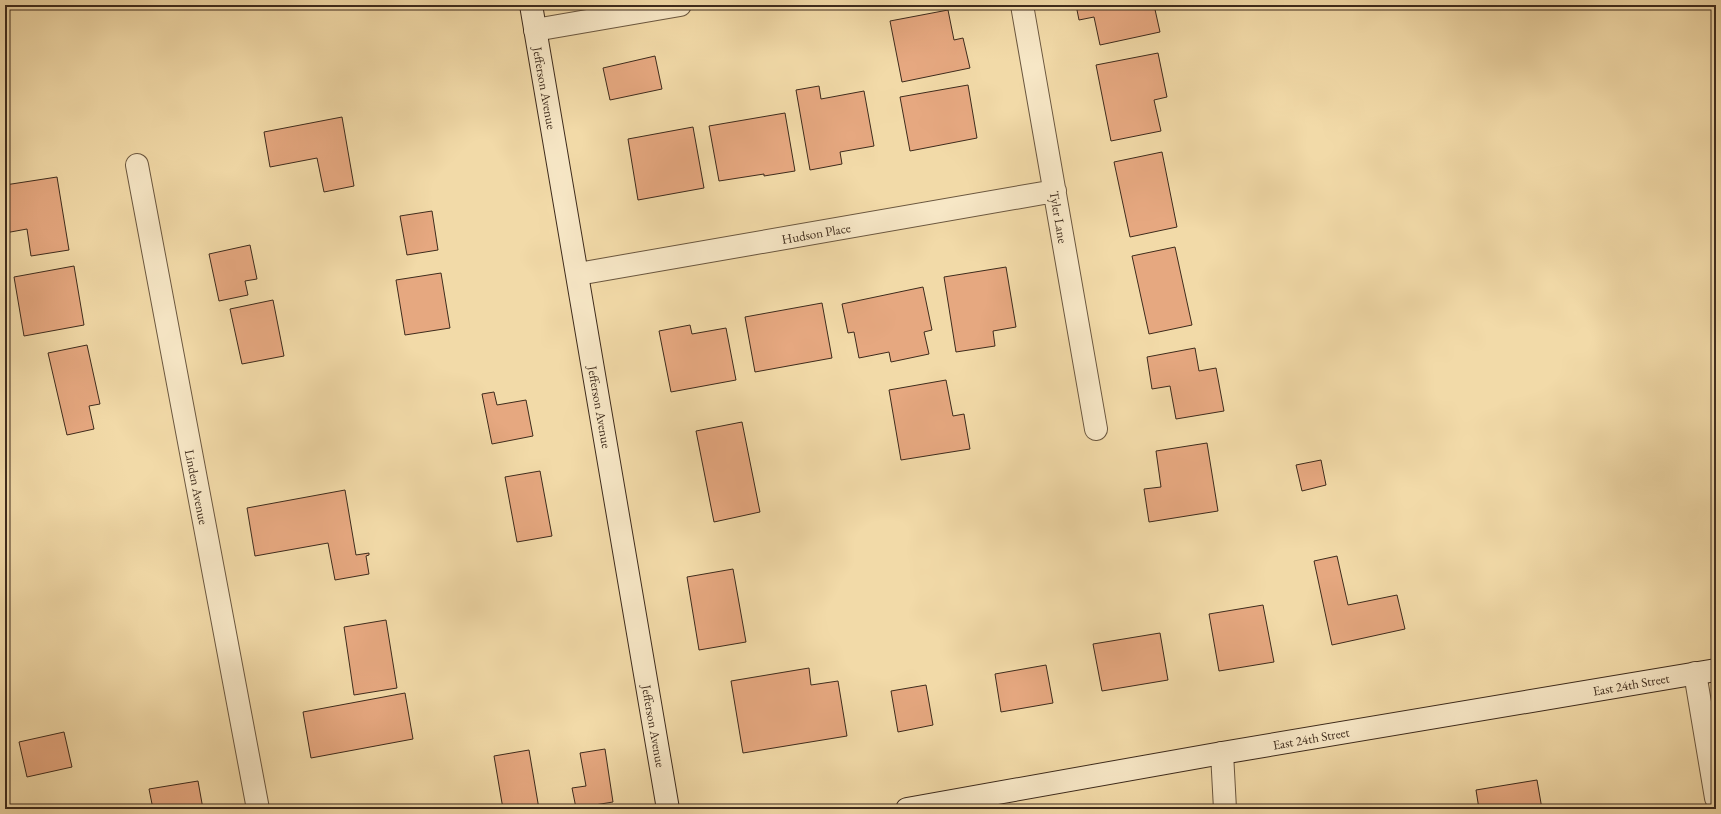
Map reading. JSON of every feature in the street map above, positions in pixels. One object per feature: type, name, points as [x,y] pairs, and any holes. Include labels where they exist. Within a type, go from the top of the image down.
[{"type":"street","name":"Jefferson Avenue","points":[[531,5],[668,809]]},
{"type":"street","points":[[535,30],[680,5]]},
{"type":"street","name":"Tyler Lane","points":[[1022,5],[1096,429]]},
{"type":"street","name":"Linden Avenue","points":[[137,165],[258,809]]},
{"type":"street","name":"Hudson Place","points":[[578,274],[1055,191]]},
{"type":"street","name":"East 24th Street","points":[[907,809],[1222,753],[1716,670]]},
{"type":"street","points":[[1694,673],[1716,798]]},
{"type":"street","points":[[1222,753],[1225,809]]},
{"type":"building","points":[[1076,5],[1154,5],[1160,32],[1100,45],[1094,17],[1079,20]]},
{"type":"building","points":[[948,10],[954,40],[963,38],[970,68],[902,82],[890,21]]},
{"type":"building","points":[[1158,53],[1167,97],[1154,100],[1161,131],[1111,141],[1096,65]]},
{"type":"building","points":[[655,56],[662,89],[610,100],[603,68]]},
{"type":"building","points":[[968,85],[977,138],[910,151],[900,97]]},
{"type":"building","points":[[819,86],[821,99],[864,91],[874,146],[840,152],[842,164],[810,170],[796,90]]},
{"type":"building","points":[[785,113],[795,171],[719,181],[709,126]]},
{"type":"building","points":[[342,117],[354,186],[324,192],[317,158],[270,167],[264,132]]},
{"type":"building","points":[[693,127],[704,188],[638,200],[628,139]]},
{"type":"building","points":[[1162,152],[1177,227],[1130,237],[1114,162]]},
{"type":"building","points":[[57,177],[69,250],[31,256],[27,229],[5,233],[5,185]]},
{"type":"building","points":[[432,211],[438,250],[407,255],[400,216]]},
{"type":"building","points":[[250,245],[257,279],[245,281],[248,295],[219,301],[209,254]]},
{"type":"building","points":[[1175,247],[1192,325],[1149,334],[1132,256]]},
{"type":"building","points":[[74,266],[84,325],[24,336],[14,277]]},
{"type":"building","points":[[1006,267],[1016,327],[993,331],[995,346],[956,352],[944,277]]},
{"type":"building","points":[[441,273],[450,328],[405,335],[396,280]]},
{"type":"building","points":[[923,287],[932,330],[924,332],[929,354],[891,362],[889,352],[859,358],[854,332],[848,333],[842,304]]},
{"type":"building","points":[[273,300],[284,356],[242,364],[230,309]]},
{"type":"building","points":[[822,303],[832,358],[755,372],[745,317]]},
{"type":"building","points":[[690,325],[692,334],[726,328],[736,380],[671,392],[659,331]]},
{"type":"building","points":[[87,345],[100,404],[89,406],[94,429],[67,435],[48,353]]},
{"type":"building","points":[[1195,348],[1199,371],[1216,368],[1224,411],[1176,419],[1170,386],[1152,389],[1147,357]]},
{"type":"building","points":[[946,380],[953,416],[964,414],[970,449],[901,460],[889,390]]},
{"type":"building","points":[[494,392],[497,405],[526,400],[533,436],[492,444],[482,394]]},
{"type":"building","points":[[742,422],[760,512],[714,522],[696,431]]},
{"type":"building","points":[[1207,443],[1218,511],[1149,522],[1144,489],[1161,487],[1156,451]]},
{"type":"building","points":[[1321,460],[1326,485],[1302,491],[1296,465]]},
{"type":"building","points":[[540,471],[552,536],[517,542],[505,477]]},
{"type":"building","points":[[345,490],[356,555],[369,553],[369,555],[366,556],[369,574],[335,580],[328,543],[255,556],[247,508]]},
{"type":"building","points":[[1337,556],[1348,605],[1397,595],[1405,629],[1332,645],[1314,561]]},
{"type":"building","points":[[733,569],[746,642],[699,650],[687,577]]},
{"type":"building","points":[[1263,605],[1274,662],[1219,671],[1209,614]]},
{"type":"building","points":[[386,620],[397,688],[354,695],[344,627]]},
{"type":"building","points":[[1160,633],[1168,680],[1102,691],[1093,644]]},
{"type":"building","points":[[1046,665],[1053,703],[1001,712],[995,674]]},
{"type":"building","points":[[809,668],[811,685],[838,681],[847,736],[743,753],[731,681]]},
{"type":"building","points":[[926,685],[933,725],[898,732],[891,691]]},
{"type":"building","points":[[405,693],[413,739],[311,758],[303,712]]},
{"type":"building","points":[[64,732],[72,767],[27,777],[19,742]]},
{"type":"building","points":[[605,749],[613,802],[576,808],[572,788],[586,786],[580,753]]},
{"type":"building","points":[[529,750],[539,809],[503,809],[494,756]]},
{"type":"building","points":[[1537,780],[1542,809],[1479,809],[1476,790]]},
{"type":"building","points":[[198,781],[203,809],[153,809],[149,789]]}]
